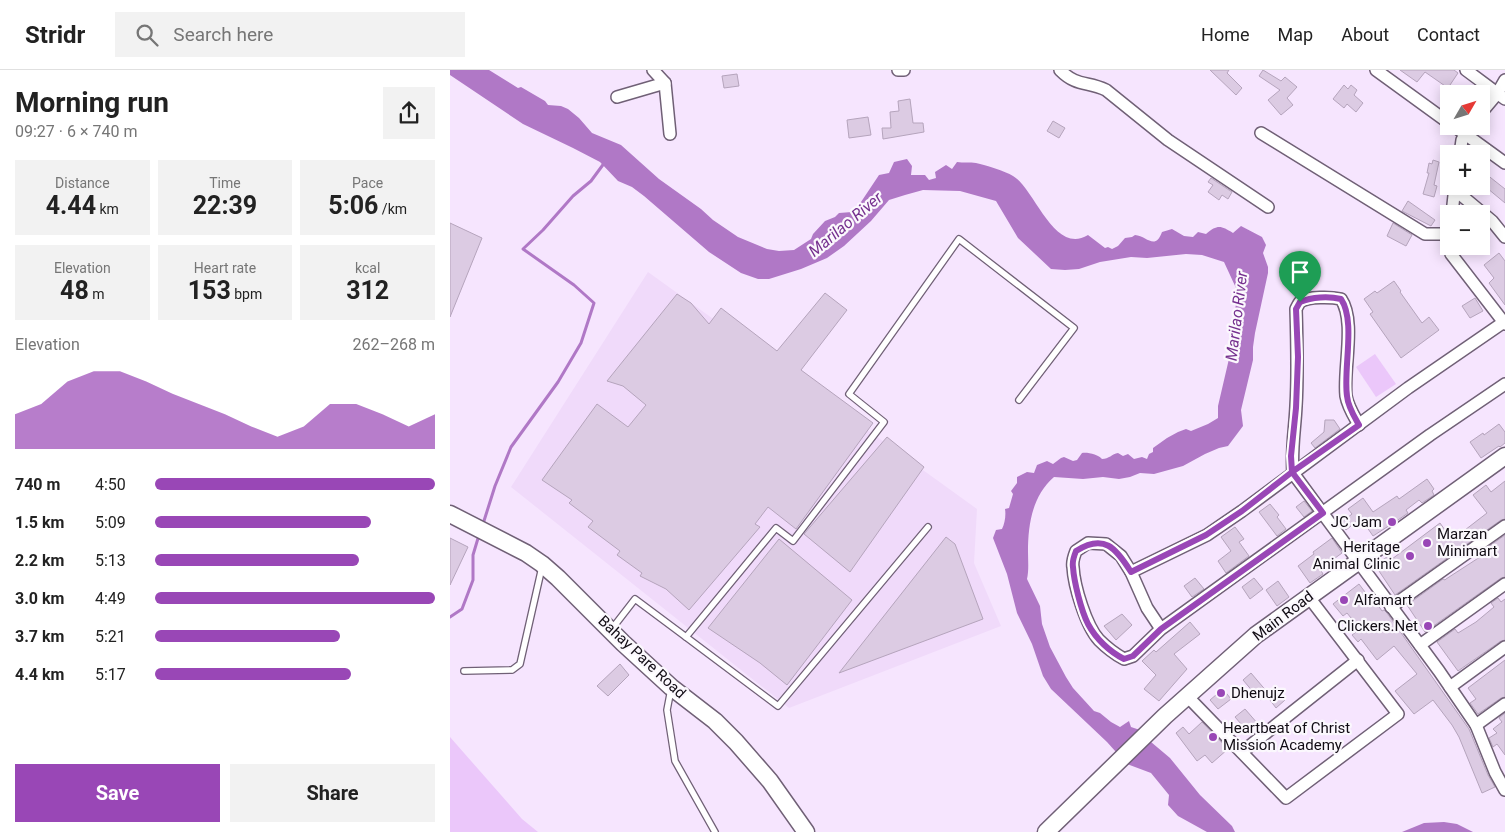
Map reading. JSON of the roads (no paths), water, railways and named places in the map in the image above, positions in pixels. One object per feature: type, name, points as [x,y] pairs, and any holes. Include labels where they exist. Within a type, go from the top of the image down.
[{"type":"main road","name":"Main Road","points":[[1046,832],[1165,716],[1256,635],[1505,456]]},
{"type":"main road","name":"Bahay Pare Road","points":[[450,514],[542,564],[576,594],[671,687],[715,721],[755,762],[806,832]]},
{"type":"street","points":[[653,70],[664,83],[670,134]]},
{"type":"street","points":[[898,70],[904,70]]},
{"type":"street","points":[[1060,70],[1074,81],[1098,86],[1106,90],[1168,140],[1268,207]]},
{"type":"street","points":[[1376,70],[1440,116]]},
{"type":"street","points":[[1466,70],[1501,96]]},
{"type":"street","points":[[1490,105],[1501,96],[1505,80]]},
{"type":"street","points":[[617,97],[664,83]]},
{"type":"street","points":[[1261,133],[1425,234],[1440,234]]},
{"type":"street","points":[[1473,135],[1505,163]]},
{"type":"street","points":[[1463,195],[1492,221],[1505,237]]},
{"type":"street","points":[[1131,572],[1206,535],[1242,511],[1292,472],[1408,388],[1504,323],[1451,255]]},
{"type":"street","points":[[1359,425],[1347,399],[1348,349],[1346,307],[1341,299],[1333,297],[1306,299],[1300,302],[1296,309],[1298,357],[1296,408],[1291,456],[1292,472],[1420,645],[1476,725],[1495,772],[1505,790]]},
{"type":"street","points":[[1161,629],[1147,608],[1131,572],[1121,556],[1106,544],[1088,543],[1076,551],[1072,565],[1088,623],[1099,639],[1116,655],[1124,659],[1133,656],[1161,629],[1430,435],[1505,384]]},
{"type":"street","points":[[1391,607],[1505,526]]},
{"type":"street","points":[[1420,645],[1505,584]]},
{"type":"street","points":[[1188,696],[1286,798],[1398,714],[1308,596]]},
{"type":"street","points":[[1450,687],[1505,647]]},
{"type":"street","points":[[1242,752],[1358,660]]},
{"type":"street","points":[[1476,725],[1505,704]]},
{"type":"street","points":[[1495,772],[1505,766]]},
{"type":"lane","points":[[686,637],[776,528],[793,541],[884,422],[850,394],[959,239],[1074,328],[1019,400]]},
{"type":"lane","points":[[611,630],[635,599],[778,706],[928,527]]},
{"type":"lane","points":[[464,671],[512,670],[520,664],[542,564]]},
{"type":"lane","points":[[671,687],[667,710],[675,761],[715,832]]},
{"type":"water","name":"Marilao River","points":[[450,70],[489,70],[518,88],[521,87],[545,101],[548,105],[561,106],[568,109],[592,133],[621,145],[659,179],[701,209],[713,220],[738,237],[767,249],[779,251],[794,250],[811,239],[825,221],[839,213],[852,212],[859,205],[879,175],[889,173],[894,162],[907,159],[912,166],[911,175],[925,175],[929,180],[936,178],[935,172],[946,165],[952,169],[957,162],[976,163],[1005,172],[1021,183],[1055,229],[1065,236],[1076,239],[1088,235],[1105,248],[1112,249],[1118,246],[1125,238],[1135,235],[1154,242],[1157,241],[1162,232],[1172,229],[1184,236],[1193,237],[1198,232],[1206,234],[1217,227],[1233,233],[1241,226],[1262,237],[1266,245],[1263,253],[1268,273],[1255,333],[1253,360],[1241,410],[1243,426],[1228,446],[1205,454],[1183,466],[1154,474],[1140,473],[1119,479],[1103,477],[1083,479],[1054,477],[1036,502],[1030,521],[1027,579],[1040,606],[1042,624],[1050,647],[1073,688],[1094,711],[1120,727],[1129,721],[1131,727],[1140,730],[1116,752],[1051,689],[1043,676],[1032,644],[1017,613],[1007,574],[993,538],[996,530],[1003,527],[1005,509],[1009,508],[1013,494],[1011,491],[1017,483],[1017,477],[1027,472],[1034,473],[1037,465],[1047,461],[1053,464],[1064,457],[1073,461],[1077,460],[1082,453],[1090,453],[1102,459],[1118,453],[1123,456],[1128,454],[1134,459],[1142,457],[1147,459],[1149,454],[1153,452],[1153,448],[1167,438],[1186,429],[1191,431],[1218,418],[1218,406],[1235,333],[1236,288],[1224,262],[1202,255],[1186,254],[1147,258],[1131,257],[1100,262],[1079,269],[1051,269],[1018,238],[996,201],[960,191],[923,190],[889,200],[871,221],[844,246],[827,258],[769,279],[758,279],[741,273],[709,252],[644,196],[632,187],[618,181],[600,162],[523,124],[450,75]]},
{"type":"water","points":[[1151,742],[1170,758],[1200,795],[1232,826],[1235,832],[1207,832],[1178,816],[1168,805],[1169,795],[1151,773],[1127,764]]},
{"type":"water","points":[[1444,822],[1457,824],[1473,832],[1402,832],[1424,823]]},
{"type":"waterway","points":[[483,524],[495,486],[511,447],[558,382],[581,343],[594,303],[574,285],[523,249],[543,230],[573,196],[591,181],[605,162]]},
{"type":"waterway","points":[[450,617],[462,609],[473,580],[473,555],[479,535]]},
{"type":"place","name":"JC Jam","points":[[1392,522]]},
{"type":"place","name":"Marzan Minimart","points":[[1427,543]]},
{"type":"place","name":"Heritage Animal Clinic","points":[[1410,556]]},
{"type":"place","name":"Alfamart","points":[[1344,600]]},
{"type":"place","name":"Clickers.Net","points":[[1428,626]]},
{"type":"place","name":"Dhenujz","points":[[1221,693]]},
{"type":"place","name":"Heartbeat of Christ Mission Academy","points":[[1213,737]]}]
